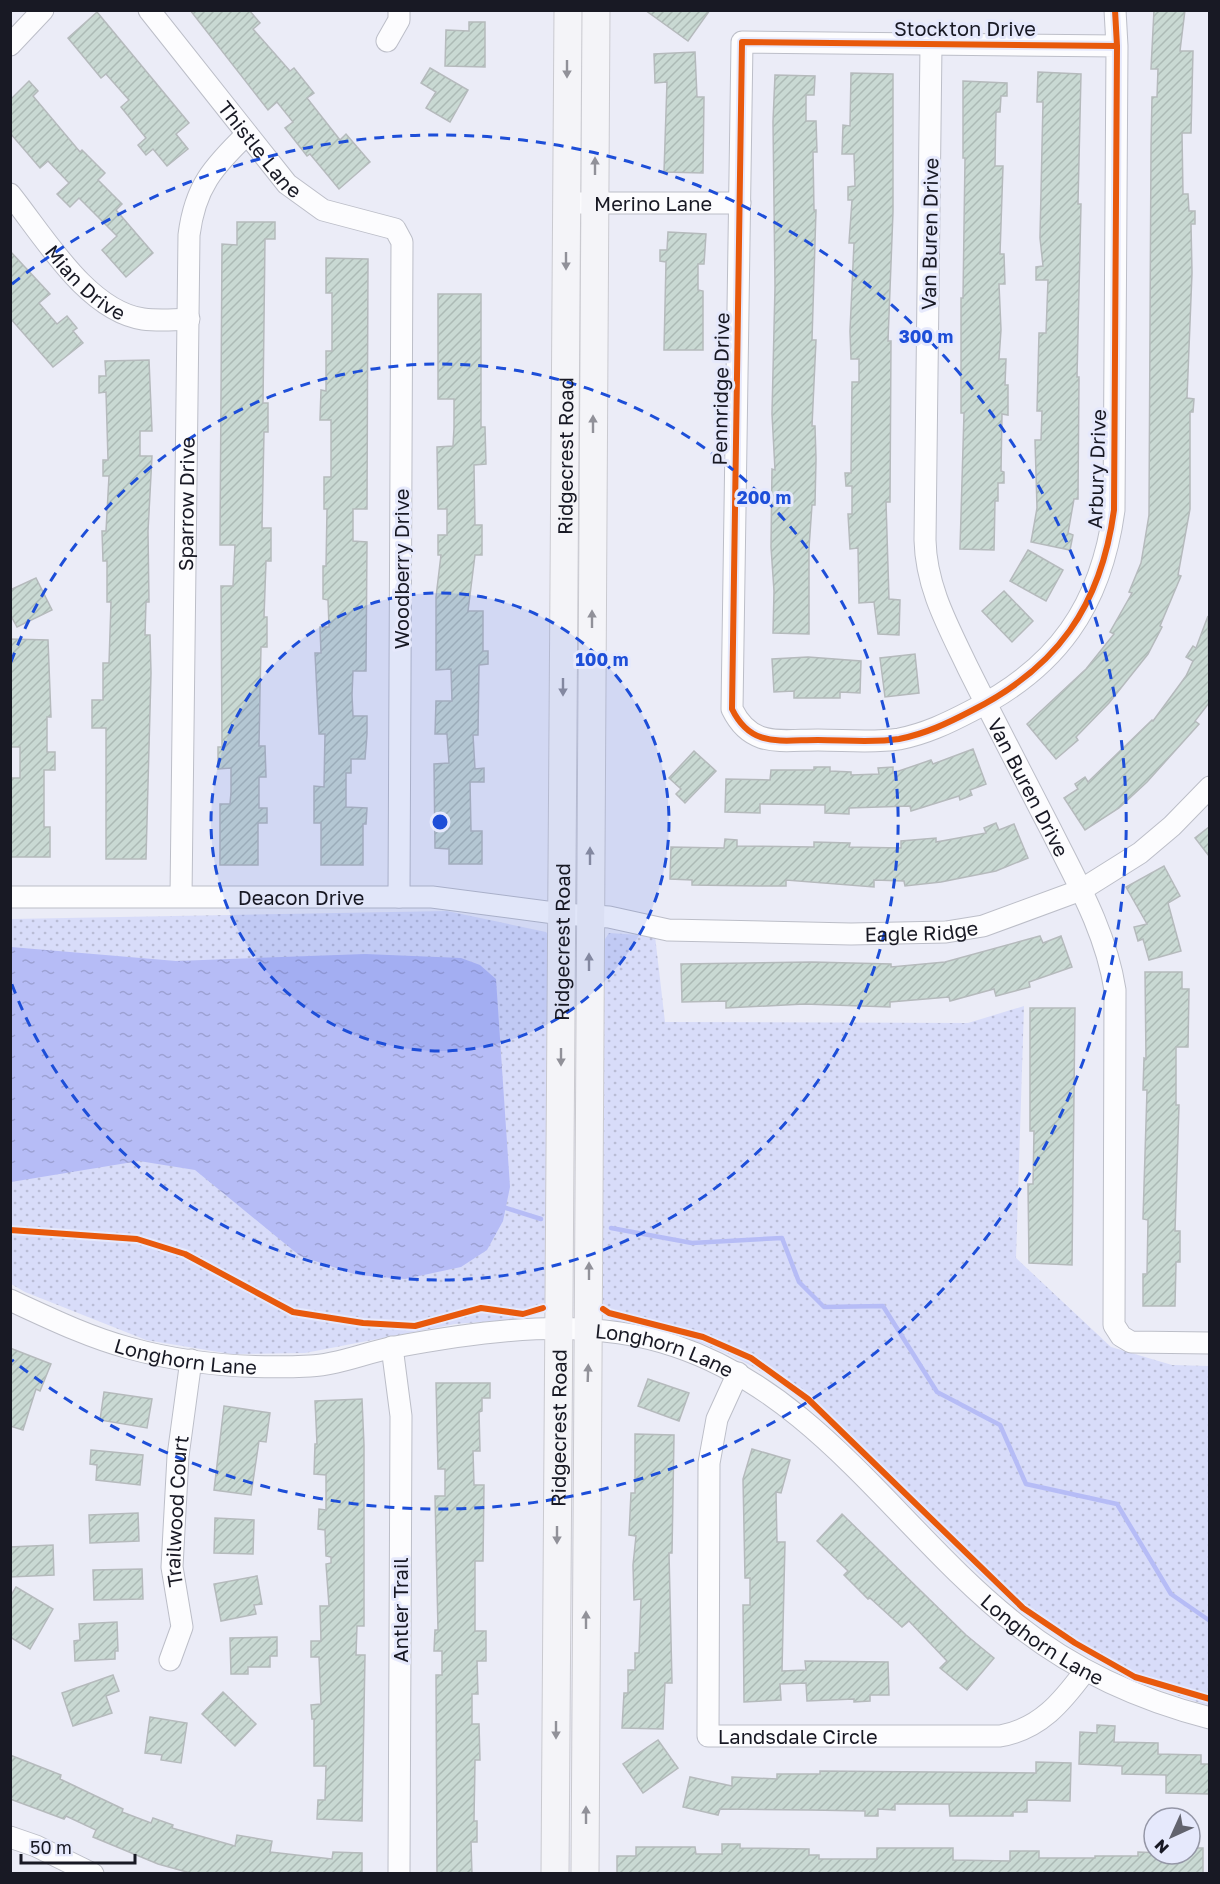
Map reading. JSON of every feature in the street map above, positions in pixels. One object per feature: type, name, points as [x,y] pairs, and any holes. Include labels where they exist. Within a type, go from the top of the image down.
[{"type":"main road","name":"Ridgecrest Road","points":[[555,1874],[561,1329],[568,10]]},
{"type":"main road","name":"Ridgecrest Road","points":[[585,1874],[596,10]]},
{"type":"street","points":[[10,45],[43,10]]},
{"type":"street","name":"Thistle Lane","points":[[149,10],[287,184],[303,198],[323,210],[395,229],[402,242]]},
{"type":"street","points":[[387,41],[399,20],[399,10]]},
{"type":"street","name":"Arbury Drive","points":[[747,732],[768,740],[897,739],[930,730],[986,704],[1035,671],[1074,625],[1095,585],[1111,531],[1114,497],[1117,46],[1115,10]]},
{"type":"street","name":"Stockton Drive","points":[[742,42],[1117,46]]},
{"type":"street","name":"Pennridge Drive","points":[[742,42],[732,709],[747,732]]},
{"type":"street","name":"Van Buren Drive","points":[[931,45],[925,554],[930,580],[940,610],[1081,890],[1105,945],[1115,990],[1114,1325],[1121,1336],[1131,1342],[1208,1343]]},
{"type":"street","name":"Sparrow Drive","points":[[181,896],[189,235],[198,194],[216,164],[247,134]]},
{"type":"street","name":"Mian Drive","points":[[10,194],[84,286],[112,308],[141,319],[189,319]]},
{"type":"street","name":"Merino Lane","points":[[566,203],[740,203]]},
{"type":"street","name":"Woodberry Drive","points":[[399,897],[402,242]]},
{"type":"street","name":"Eagle Ridge","points":[[590,915],[668,930],[851,934],[946,932],[1004,919],[1081,890],[1140,854],[1172,826],[1209,787]]},
{"type":"street","name":"Deacon Drive","points":[[10,897],[432,897],[562,914],[590,915]]},
{"type":"street","name":"Longhorn Lane","points":[[10,1300],[53,1320],[129,1348],[219,1365],[314,1366],[392,1347],[503,1331],[589,1330],[665,1342],[738,1373],[785,1403],[999,1610],[1036,1640],[1085,1671],[1145,1698],[1209,1718]]},
{"type":"street","name":"Antler Trail","points":[[392,1347],[401,1416],[399,1874]]},
{"type":"street","name":"Trailwood Court","points":[[170,1660],[182,1627],[172,1567],[178,1456],[191,1360]]},
{"type":"street","name":"Landsdale Circle","points":[[738,1373],[717,1419],[709,1463],[708,1736],[1000,1737],[1014,1734],[1038,1723],[1064,1699],[1085,1671]]},
{"type":"street","points":[[10,1837],[36,1846],[93,1874]]},
{"type":"shaded area","points":[[447,911],[546,932],[553,940],[549,1309],[511,1320],[455,1324],[305,1353],[231,1354],[146,1340],[25,1292],[11,1284],[11,919]]},
{"type":"shaded area","points":[[609,933],[655,936],[665,1022],[968,1023],[1024,1006],[1016,1258],[1111,1347],[1172,1365],[1209,1366],[1209,1706],[1138,1682],[1073,1648],[1024,1613],[980,1575],[814,1411],[775,1380],[715,1348],[646,1326],[611,1319],[601,1310],[597,1301],[598,950]]},
{"type":"water","points":[[11,947],[176,961],[365,954],[461,958],[480,965],[496,979],[510,1187],[503,1221],[487,1250],[461,1267],[405,1279],[357,1275],[300,1256],[195,1170],[139,1161],[11,1182]]},
{"type":"building","points":[[190,10],[249,10],[260,23],[253,29],[290,71],[294,68],[314,93],[307,98],[340,140],[346,134],[370,162],[339,189],[310,154],[307,156],[285,128],[293,122],[277,102],[268,110]]},
{"type":"building","points":[[645,10],[710,10],[688,41]]},
{"type":"building","points":[[1154,10],[1185,10],[1180,51],[1193,51],[1191,133],[1182,133],[1183,194],[1188,194],[1189,211],[1195,211],[1195,224],[1191,224],[1192,273],[1187,398],[1194,399],[1193,412],[1190,412],[1190,509],[1178,575],[1181,576],[1160,626],[1162,627],[1148,654],[1109,703],[1076,737],[1078,740],[1056,759],[1027,724],[1086,669],[1114,634],[1110,632],[1132,593],[1129,592],[1141,563],[1149,515],[1152,97],[1157,97],[1158,69],[1151,69]]},
{"type":"building","points":[[97,12],[189,123],[176,134],[188,149],[167,166],[153,149],[146,155],[138,145],[146,138],[121,107],[129,100],[106,74],[101,78],[68,38]]},
{"type":"building","points":[[469,22],[485,22],[485,67],[445,66],[446,30],[469,31]]},
{"type":"building","points":[[695,52],[697,97],[704,97],[703,173],[664,172],[667,82],[655,83],[654,54]]},
{"type":"building","points":[[430,68],[468,90],[450,122],[426,108],[436,92],[421,83]]},
{"type":"building","points":[[1038,72],[1081,74],[1078,204],[1081,204],[1077,377],[1079,377],[1078,499],[1074,499],[1068,533],[1073,535],[1070,550],[1031,542],[1037,508],[1035,440],[1041,440],[1042,411],[1037,411],[1039,333],[1046,333],[1048,280],[1036,280],[1036,267],[1043,266],[1040,238],[1043,102],[1037,102]]},
{"type":"building","points":[[851,73],[893,74],[893,212],[888,341],[891,341],[890,502],[886,502],[889,599],[900,600],[899,635],[878,634],[874,602],[859,603],[858,548],[850,549],[848,514],[852,514],[852,486],[846,486],[845,473],[851,473],[852,382],[859,382],[859,359],[851,359],[850,331],[854,243],[849,243],[852,200],[848,200],[848,187],[855,186],[854,154],[842,154],[843,125],[850,126]]},
{"type":"building","points":[[775,75],[815,76],[814,95],[806,95],[806,121],[816,121],[817,152],[813,152],[814,210],[816,210],[812,340],[816,340],[812,426],[815,426],[816,459],[815,505],[812,505],[809,548],[809,634],[773,633],[774,591],[771,547],[772,469],[775,470],[772,414],[775,287],[773,122]]},
{"type":"building","points":[[29,81],[38,91],[33,96],[80,152],[82,150],[105,173],[98,180],[122,204],[116,210],[153,253],[126,277],[102,250],[117,236],[79,198],[70,207],[57,194],[69,183],[48,161],[40,168],[10,133],[10,100]]},
{"type":"building","points":[[963,81],[1007,83],[1007,96],[1001,96],[1000,112],[996,112],[995,166],[1003,166],[1000,254],[1004,254],[1005,284],[999,284],[1001,330],[999,359],[1006,359],[1005,385],[1008,385],[1008,415],[1002,414],[1001,471],[1004,472],[1004,483],[998,483],[998,501],[995,501],[994,550],[960,549],[964,413],[961,413],[961,298],[963,298],[965,158],[963,158]]},
{"type":"building","points":[[237,222],[275,222],[275,239],[265,239],[263,403],[268,403],[268,432],[264,432],[262,528],[271,528],[271,561],[266,561],[264,617],[267,617],[267,647],[261,647],[259,746],[265,746],[266,777],[259,777],[259,808],[267,808],[267,823],[258,823],[258,865],[220,865],[220,804],[230,804],[231,792],[231,768],[218,769],[218,747],[222,747],[221,586],[233,586],[235,545],[220,545],[222,244],[237,245]]},
{"type":"building","points":[[668,232],[706,234],[704,264],[698,264],[698,290],[703,291],[703,350],[664,350],[666,262],[660,261],[660,250],[667,250]]},
{"type":"building","points":[[10,251],[50,294],[39,303],[57,324],[67,316],[77,328],[73,331],[83,343],[53,367],[10,318]]},
{"type":"building","points":[[326,258],[368,259],[367,509],[353,509],[353,541],[367,542],[366,671],[353,671],[352,695],[353,716],[367,716],[367,734],[365,759],[351,759],[351,773],[346,773],[346,807],[367,808],[366,824],[363,824],[363,865],[321,865],[321,823],[314,823],[314,786],[324,787],[325,734],[319,734],[315,653],[321,653],[320,627],[329,627],[328,600],[323,599],[323,566],[326,566],[327,509],[324,509],[324,477],[331,477],[331,420],[320,420],[321,390],[326,391],[326,351],[332,351],[332,293],[326,293]]},
{"type":"building","points":[[438,294],[481,294],[481,427],[485,427],[486,464],[474,465],[475,525],[482,525],[482,555],[475,555],[468,611],[483,611],[483,651],[488,651],[488,664],[479,665],[478,735],[473,735],[475,769],[484,768],[484,782],[470,782],[471,831],[482,831],[482,864],[449,864],[449,849],[435,848],[434,764],[449,763],[447,734],[435,734],[436,701],[452,701],[451,669],[436,670],[436,597],[441,555],[438,555],[438,535],[447,535],[447,509],[438,509],[437,447],[453,446],[454,428],[454,399],[438,399]]},
{"type":"building","points":[[149,360],[152,431],[140,431],[140,456],[152,456],[148,531],[149,602],[146,602],[145,635],[150,635],[151,673],[146,859],[106,859],[106,728],[92,728],[92,700],[103,700],[103,663],[109,663],[111,602],[107,602],[107,561],[103,561],[102,531],[106,531],[109,476],[103,476],[103,460],[108,460],[106,392],[99,393],[99,376],[106,376],[105,361]]},
{"type":"building","points":[[1028,550],[1063,570],[1046,601],[1010,581]]},
{"type":"building","points":[[36,578],[52,610],[17,627],[10,614],[10,590]]},
{"type":"building","points":[[1004,591],[1033,621],[1012,642],[982,611]]},
{"type":"building","points":[[1208,616],[1209,703],[1195,721],[1199,724],[1147,782],[1119,808],[1085,830],[1064,798],[1078,789],[1075,784],[1085,777],[1088,782],[1153,721],[1186,676],[1193,661],[1186,657],[1193,646],[1196,648]]},
{"type":"building","points":[[10,639],[48,640],[51,717],[47,717],[47,752],[55,752],[55,770],[44,770],[44,827],[50,827],[50,857],[10,857],[10,778],[20,778],[20,747],[10,747]]},
{"type":"building","points":[[915,654],[919,693],[885,697],[880,658]]},
{"type":"building","points":[[808,657],[861,661],[860,693],[840,692],[840,698],[794,698],[794,691],[774,692],[772,659]]},
{"type":"building","points":[[973,749],[986,784],[970,790],[972,795],[960,800],[959,796],[911,811],[910,806],[849,808],[849,814],[825,813],[825,805],[760,804],[760,813],[725,812],[726,779],[770,780],[771,770],[814,770],[814,767],[830,767],[830,771],[851,772],[851,775],[879,774],[878,768],[893,767],[893,773],[931,760],[933,764]]},
{"type":"building","points":[[694,751],[716,771],[685,803],[676,794],[681,789],[669,778]]},
{"type":"building","points":[[996,823],[999,830],[1014,824],[1028,858],[996,871],[941,882],[905,886],[904,881],[874,880],[874,887],[786,880],[786,886],[759,886],[692,885],[692,880],[670,879],[671,847],[724,848],[725,839],[737,840],[737,846],[814,847],[814,842],[850,843],[849,847],[901,848],[901,841],[936,838],[936,842],[986,833],[984,828]]},
{"type":"building","points":[[1209,827],[1209,856],[1195,838]]},
{"type":"building","points":[[1164,866],[1180,896],[1168,903],[1181,951],[1149,960],[1143,939],[1138,941],[1134,927],[1147,924],[1126,887]]},
{"type":"building","points":[[1040,936],[1043,943],[1061,936],[1072,967],[1029,982],[1030,987],[996,996],[994,989],[950,1001],[949,997],[890,1002],[890,1007],[804,1004],[726,1008],[726,1001],[682,1002],[681,964],[812,962],[891,964],[891,967],[945,962]]},
{"type":"building","points":[[1145,972],[1182,972],[1182,989],[1189,989],[1188,1047],[1176,1047],[1176,1105],[1179,1105],[1175,1231],[1180,1231],[1180,1262],[1176,1262],[1175,1306],[1143,1306],[1143,1274],[1147,1274],[1148,1220],[1143,1219],[1147,1090],[1143,1090],[1144,1058],[1146,1059]]},
{"type":"building","points":[[1030,1008],[1075,1008],[1072,1265],[1029,1263],[1028,1184],[1033,1184],[1034,1131],[1030,1131]]},
{"type":"building","points":[[10,1348],[51,1364],[40,1391],[36,1389],[23,1430],[10,1426]]},
{"type":"building","points":[[648,1379],[689,1393],[679,1421],[638,1406]]},
{"type":"building","points":[[436,1383],[490,1383],[490,1398],[482,1398],[482,1411],[479,1412],[480,1451],[473,1451],[474,1485],[484,1485],[483,1561],[475,1561],[475,1631],[486,1631],[486,1661],[477,1661],[478,1694],[472,1694],[472,1724],[479,1724],[480,1760],[475,1760],[474,1821],[477,1821],[477,1842],[471,1842],[472,1874],[437,1874],[436,1675],[442,1675],[442,1651],[434,1651],[435,1630],[438,1630],[435,1496],[445,1496],[445,1469],[438,1469]]},
{"type":"building","points":[[104,1392],[152,1399],[147,1428],[100,1420]]},
{"type":"building","points":[[362,1399],[364,1626],[357,1626],[356,1655],[365,1655],[362,1821],[317,1819],[318,1800],[325,1800],[326,1766],[314,1766],[314,1719],[312,1719],[311,1705],[321,1704],[319,1657],[311,1657],[311,1641],[321,1641],[320,1606],[329,1606],[326,1564],[331,1563],[331,1557],[326,1556],[325,1530],[318,1529],[319,1509],[326,1510],[326,1475],[314,1474],[315,1444],[317,1444],[315,1401]]},
{"type":"building","points":[[224,1406],[270,1413],[266,1442],[259,1441],[251,1495],[214,1490]]},
{"type":"building","points":[[635,1434],[674,1435],[672,1553],[669,1553],[672,1683],[665,1683],[663,1729],[622,1728],[624,1693],[628,1693],[628,1670],[635,1670],[635,1653],[639,1653],[641,1599],[634,1600],[633,1565],[636,1536],[629,1535],[631,1493],[635,1493]]},
{"type":"building","points":[[752,1449],[790,1460],[781,1493],[776,1492],[777,1542],[785,1542],[782,1671],[806,1670],[805,1661],[888,1662],[889,1695],[870,1695],[870,1701],[854,1702],[854,1699],[807,1701],[806,1683],[780,1684],[781,1700],[744,1702],[743,1605],[750,1605],[750,1578],[745,1578],[743,1479]]},
{"type":"building","points":[[91,1450],[143,1455],[140,1485],[96,1480],[97,1465],[90,1464]]},
{"type":"building","points":[[138,1513],[139,1541],[90,1543],[89,1515]]},
{"type":"building","points":[[842,1514],[966,1635],[994,1658],[967,1690],[940,1668],[947,1661],[909,1621],[902,1627],[870,1598],[868,1599],[844,1575],[848,1571],[817,1541]]},
{"type":"building","points":[[215,1518],[254,1520],[253,1554],[214,1553]]},
{"type":"building","points":[[53,1545],[54,1575],[10,1577],[10,1547]]},
{"type":"building","points":[[142,1569],[143,1599],[94,1600],[93,1570]]},
{"type":"building","points":[[257,1576],[262,1604],[254,1605],[256,1614],[221,1621],[214,1584]]},
{"type":"building","points":[[16,1587],[53,1609],[30,1649],[10,1637],[10,1597]]},
{"type":"building","points":[[117,1622],[118,1651],[115,1651],[115,1659],[75,1661],[74,1641],[80,1640],[79,1624]]},
{"type":"building","points":[[277,1637],[277,1656],[270,1656],[270,1667],[248,1667],[248,1674],[231,1674],[230,1638]]},
{"type":"building","points":[[113,1675],[119,1691],[106,1696],[112,1713],[73,1726],[62,1693]]},
{"type":"building","points":[[223,1692],[256,1724],[235,1746],[202,1714]]},
{"type":"building","points":[[150,1717],[187,1723],[181,1763],[161,1760],[162,1755],[145,1753]]},
{"type":"building","points":[[1097,1725],[1115,1726],[1114,1742],[1158,1743],[1158,1754],[1201,1755],[1201,1764],[1209,1764],[1209,1794],[1166,1793],[1166,1775],[1122,1774],[1122,1766],[1079,1764],[1080,1732],[1097,1733]]},
{"type":"building","points":[[658,1740],[678,1768],[643,1793],[623,1764]]},
{"type":"building","points":[[10,1755],[61,1775],[60,1779],[123,1809],[122,1812],[151,1823],[153,1818],[173,1825],[172,1828],[235,1846],[237,1835],[272,1841],[270,1852],[332,1859],[333,1852],[362,1853],[362,1874],[194,1874],[158,1864],[93,1837],[96,1830],[66,1816],[64,1819],[10,1799]]},
{"type":"building","points":[[1036,1762],[1071,1763],[1070,1801],[1027,1800],[1027,1812],[1013,1812],[1013,1816],[950,1816],[949,1804],[895,1804],[895,1810],[878,1809],[878,1816],[865,1816],[865,1811],[720,1809],[718,1815],[683,1807],[690,1777],[732,1786],[732,1777],[777,1779],[777,1774],[820,1774],[820,1771],[1036,1773]]},
{"type":"building","points":[[722,1844],[740,1844],[740,1848],[809,1849],[809,1855],[819,1855],[819,1859],[877,1859],[877,1848],[953,1848],[953,1860],[1010,1861],[1010,1851],[1039,1851],[1039,1858],[1138,1856],[1138,1852],[1142,1852],[1142,1866],[1202,1866],[1203,1848],[1203,1874],[617,1874],[617,1856],[636,1856],[636,1847],[695,1847],[696,1854],[722,1854]]},
{"type":"waterway","points":[[506,1208],[541,1219]]},
{"type":"waterway","points":[[611,1228],[692,1243],[782,1238],[799,1282],[824,1307],[883,1306],[937,1392],[1000,1425],[1026,1484],[1117,1504],[1171,1594],[1210,1621]]},
{"type":"cycle path","points":[[1115,10],[1117,46],[1114,510],[1108,544],[1086,604],[1070,630],[1051,654],[1028,675],[1001,694],[936,728],[909,737],[879,741],[779,740],[758,736],[740,722],[732,709],[742,42],[1117,46]]},
{"type":"cycle path","points":[[10,1230],[137,1239],[185,1254],[293,1312],[363,1323],[415,1326],[481,1308],[523,1314],[543,1308]]},
{"type":"cycle path","points":[[603,1309],[609,1313],[703,1337],[751,1358],[808,1399],[1023,1608],[1075,1643],[1135,1677],[1210,1699]]}]
